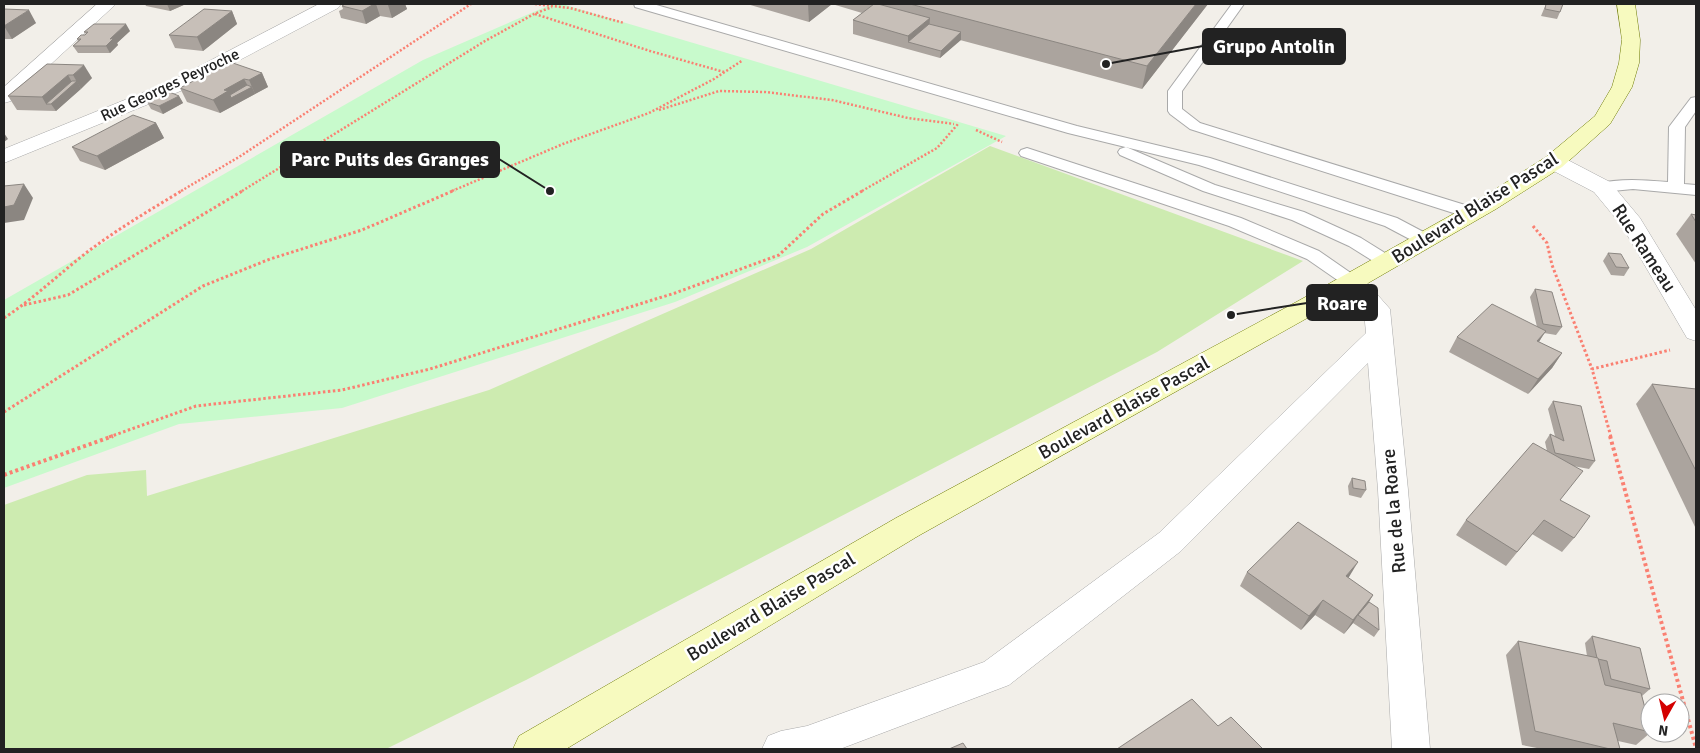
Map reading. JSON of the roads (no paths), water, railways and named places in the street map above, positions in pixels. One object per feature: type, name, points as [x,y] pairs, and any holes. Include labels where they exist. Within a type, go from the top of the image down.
[{"type":"main road","name":"Boulevard Blaise Pascal","points":[[540,747],[907,527],[1352,282],[1472,213],[1554,162],[1603,120],[1622,87],[1629,63],[1631,40],[1626,4]]},
{"type":"street","points":[[4,97],[107,4]]},
{"type":"street","name":"Rue Georges Peyroche","points":[[4,157],[176,86],[332,4]]},
{"type":"street","name":"Rue Rameau","points":[[1554,162],[1602,187],[1632,223],[1696,332]]},
{"type":"street","name":"Rue de la Roare","points":[[1352,282],[1377,308],[1393,490],[1411,749]]},
{"type":"street","points":[[781,749],[807,744],[996,674],[1170,542],[1378,336]]},
{"type":"lane","points":[[640,4],[1073,130],[1204,161],[1317,196],[1391,222],[1425,240]]},
{"type":"lane","points":[[1238,4],[1175,91],[1175,111],[1195,126],[1229,138],[1472,213]]},
{"type":"lane","points":[[1676,188],[1677,127],[1696,101]]},
{"type":"lane","points":[[1073,130],[1210,188],[1298,216],[1355,242],[1387,262]]},
{"type":"lane","points":[[1027,153],[1235,222],[1312,255],[1352,282]]},
{"type":"lane","points":[[1602,187],[1633,184],[1696,190]]},
{"type":"place","name":"Grupo Antolin","points":[[1106,64]]},
{"type":"place","name":"Parc Puits des Granges","points":[[550,191]]},
{"type":"place","name":"Roare","points":[[1231,315]]}]
